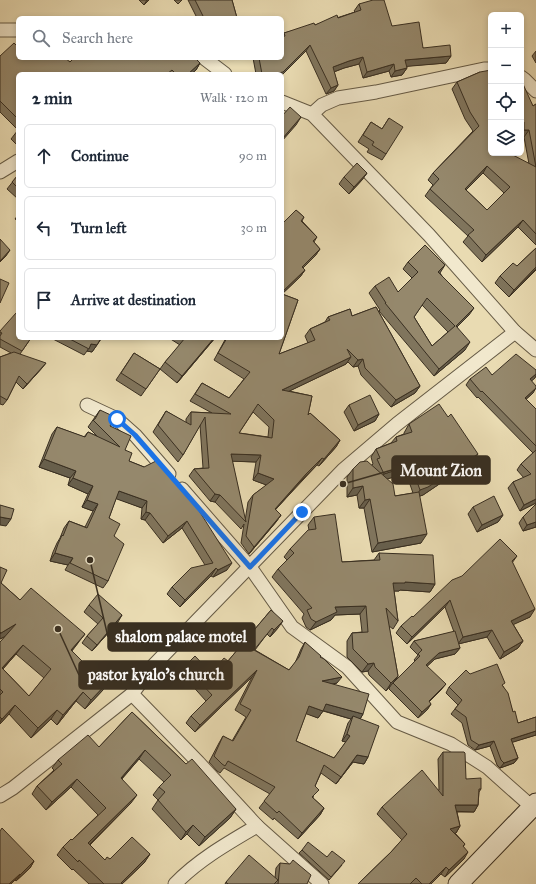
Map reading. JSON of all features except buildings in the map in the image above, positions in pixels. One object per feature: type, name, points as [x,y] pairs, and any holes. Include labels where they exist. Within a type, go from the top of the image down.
[{"type":"street","points":[[0,30],[16,30]]},
{"type":"street","points":[[207,60],[222,72]]},
{"type":"street","points":[[312,114],[322,104],[338,98],[376,92],[488,69]]},
{"type":"street","points":[[524,79],[536,91]]},
{"type":"street","points":[[284,103],[312,114],[429,235],[515,332],[536,350]]},
{"type":"street","points":[[0,172],[16,162]]},
{"type":"street","points":[[0,796],[13,788],[132,694],[151,668],[343,470],[398,424],[515,332]]},
{"type":"street","points":[[87,405],[117,419],[135,435],[250,567],[292,626],[346,667],[397,722],[451,744],[487,767],[534,805],[458,884]]},
{"type":"street","points":[[132,694],[257,826],[322,884]]},
{"type":"street","points":[[175,884],[182,876],[222,846],[257,826]]},
{"type":"place","name":"Mount Zion","points":[[343,484]]},
{"type":"place","name":"shalom palace motel","points":[[90,560]]},
{"type":"place","name":"pastor kyalo's church","points":[[58,629]]},
{"type":"route","points":[[117,419],[135,435],[250,567],[302,512]]}]
